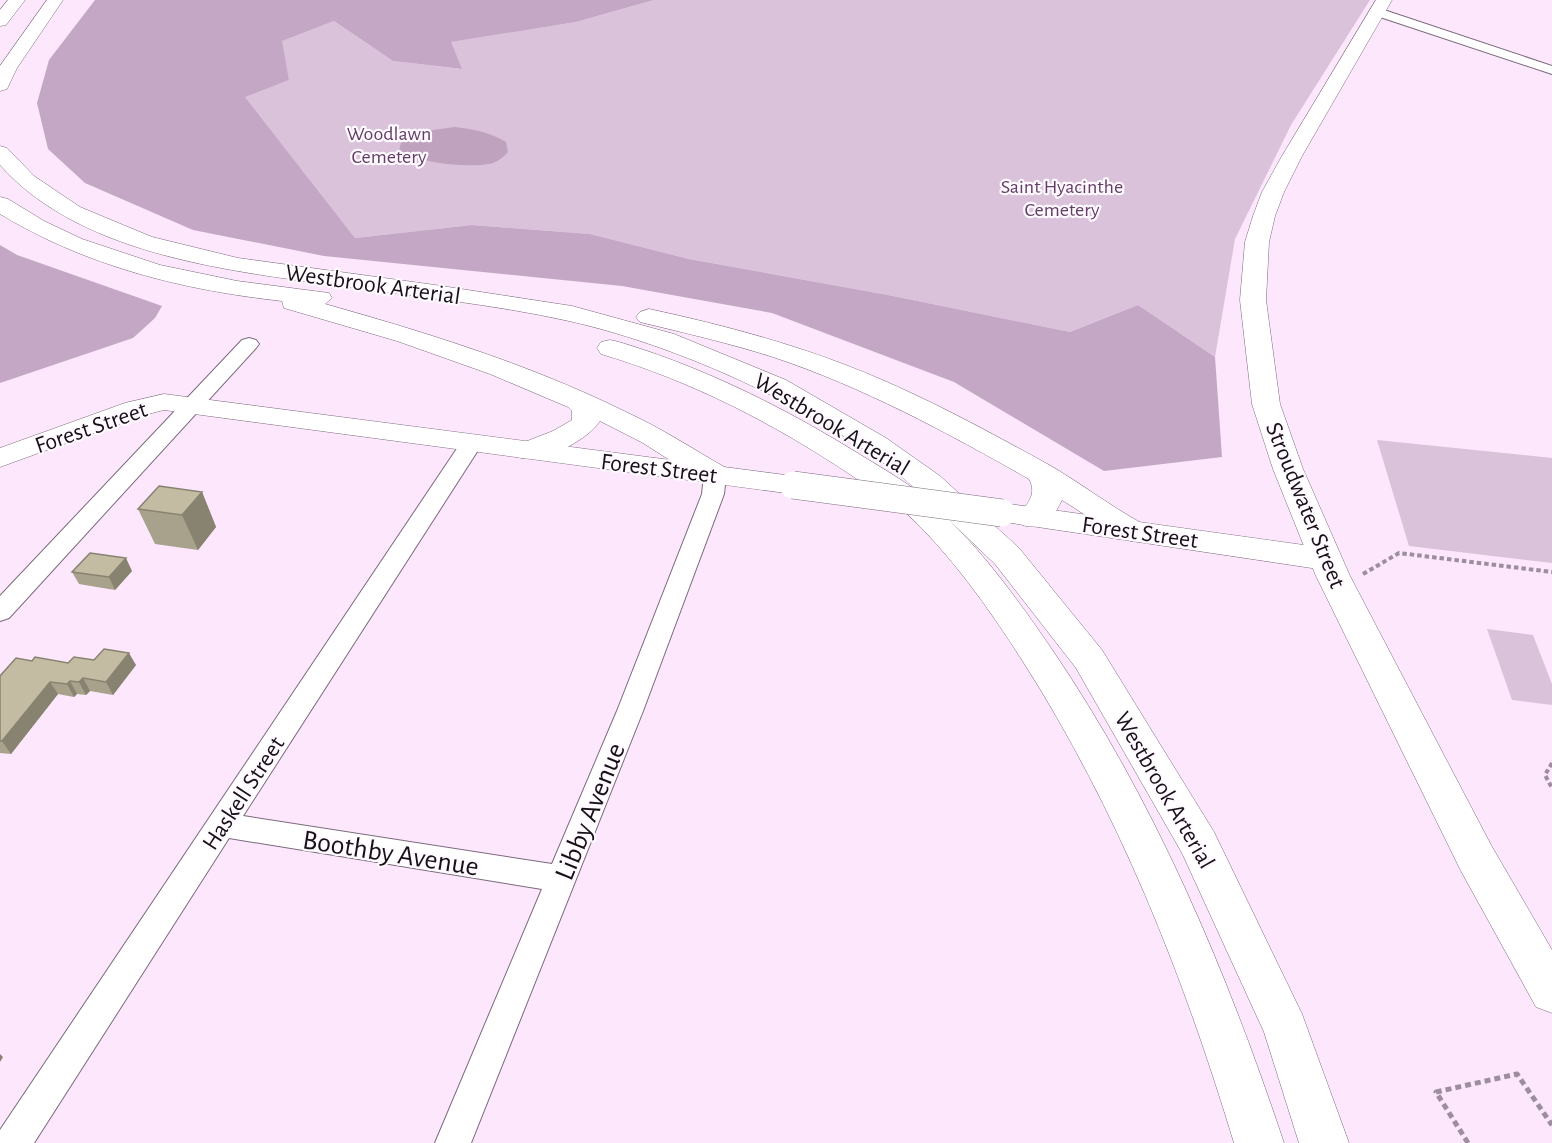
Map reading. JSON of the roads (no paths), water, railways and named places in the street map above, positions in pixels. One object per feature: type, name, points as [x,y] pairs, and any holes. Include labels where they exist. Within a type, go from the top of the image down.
[{"type":"main road","points":[[0,21],[16,0]]},
{"type":"main road","points":[[0,85],[8,68],[55,0]]},
{"type":"main road","name":"Stroudwater Street","points":[[1381,6],[1370,21],[1273,192],[1257,242],[1254,270],[1254,321],[1266,404],[1288,469],[1329,567],[1476,858],[1552,992]]},
{"type":"main road","name":"Westbrook Arterial","points":[[0,152],[26,182],[72,212],[144,242],[238,265],[435,292],[572,314],[665,340],[776,386],[876,444],[920,476],[1007,556],[1089,659],[1199,844],[1286,1030],[1324,1143]]},
{"type":"main road","name":"Westbrook Arterial","points":[[0,204],[37,227],[114,260],[222,285],[269,293],[361,302],[499,323],[577,338],[641,356],[692,376],[784,421],[911,501],[971,566],[1006,610],[1040,659],[1098,756],[1182,930],[1219,1021],[1259,1143]]},
{"type":"main road","points":[[435,292],[516,296],[601,307],[662,319],[746,341],[828,368],[909,403],[991,445],[1132,531]]},
{"type":"main road","points":[[269,293],[295,304],[354,319],[463,354],[576,399],[653,437],[715,475]]},
{"type":"main road","points":[[527,451],[572,433],[583,426],[588,418],[587,412],[576,399]]},
{"type":"main road","points":[[1033,518],[1047,503],[1049,493],[1044,476]]},
{"type":"street","points":[[1381,6],[1552,70]]},
{"type":"street","points":[[0,612],[249,344]]},
{"type":"street","name":"Forest Street","points":[[0,458],[135,409],[164,402],[1132,531],[1329,567]]},
{"type":"street","name":"Haskell Street","points":[[14,1143],[471,444]]},
{"type":"street","name":"Libby Avenue","points":[[453,1143],[630,711],[713,494],[715,475]]},
{"type":"street","name":"Boothby Avenue","points":[[222,825],[561,879]]},
{"type":"park label","name":"Woodlawn Cemetery","points":[[389,144]]},
{"type":"park label","name":"Saint Hyacinthe Cemetery","points":[[1062,198]]}]
